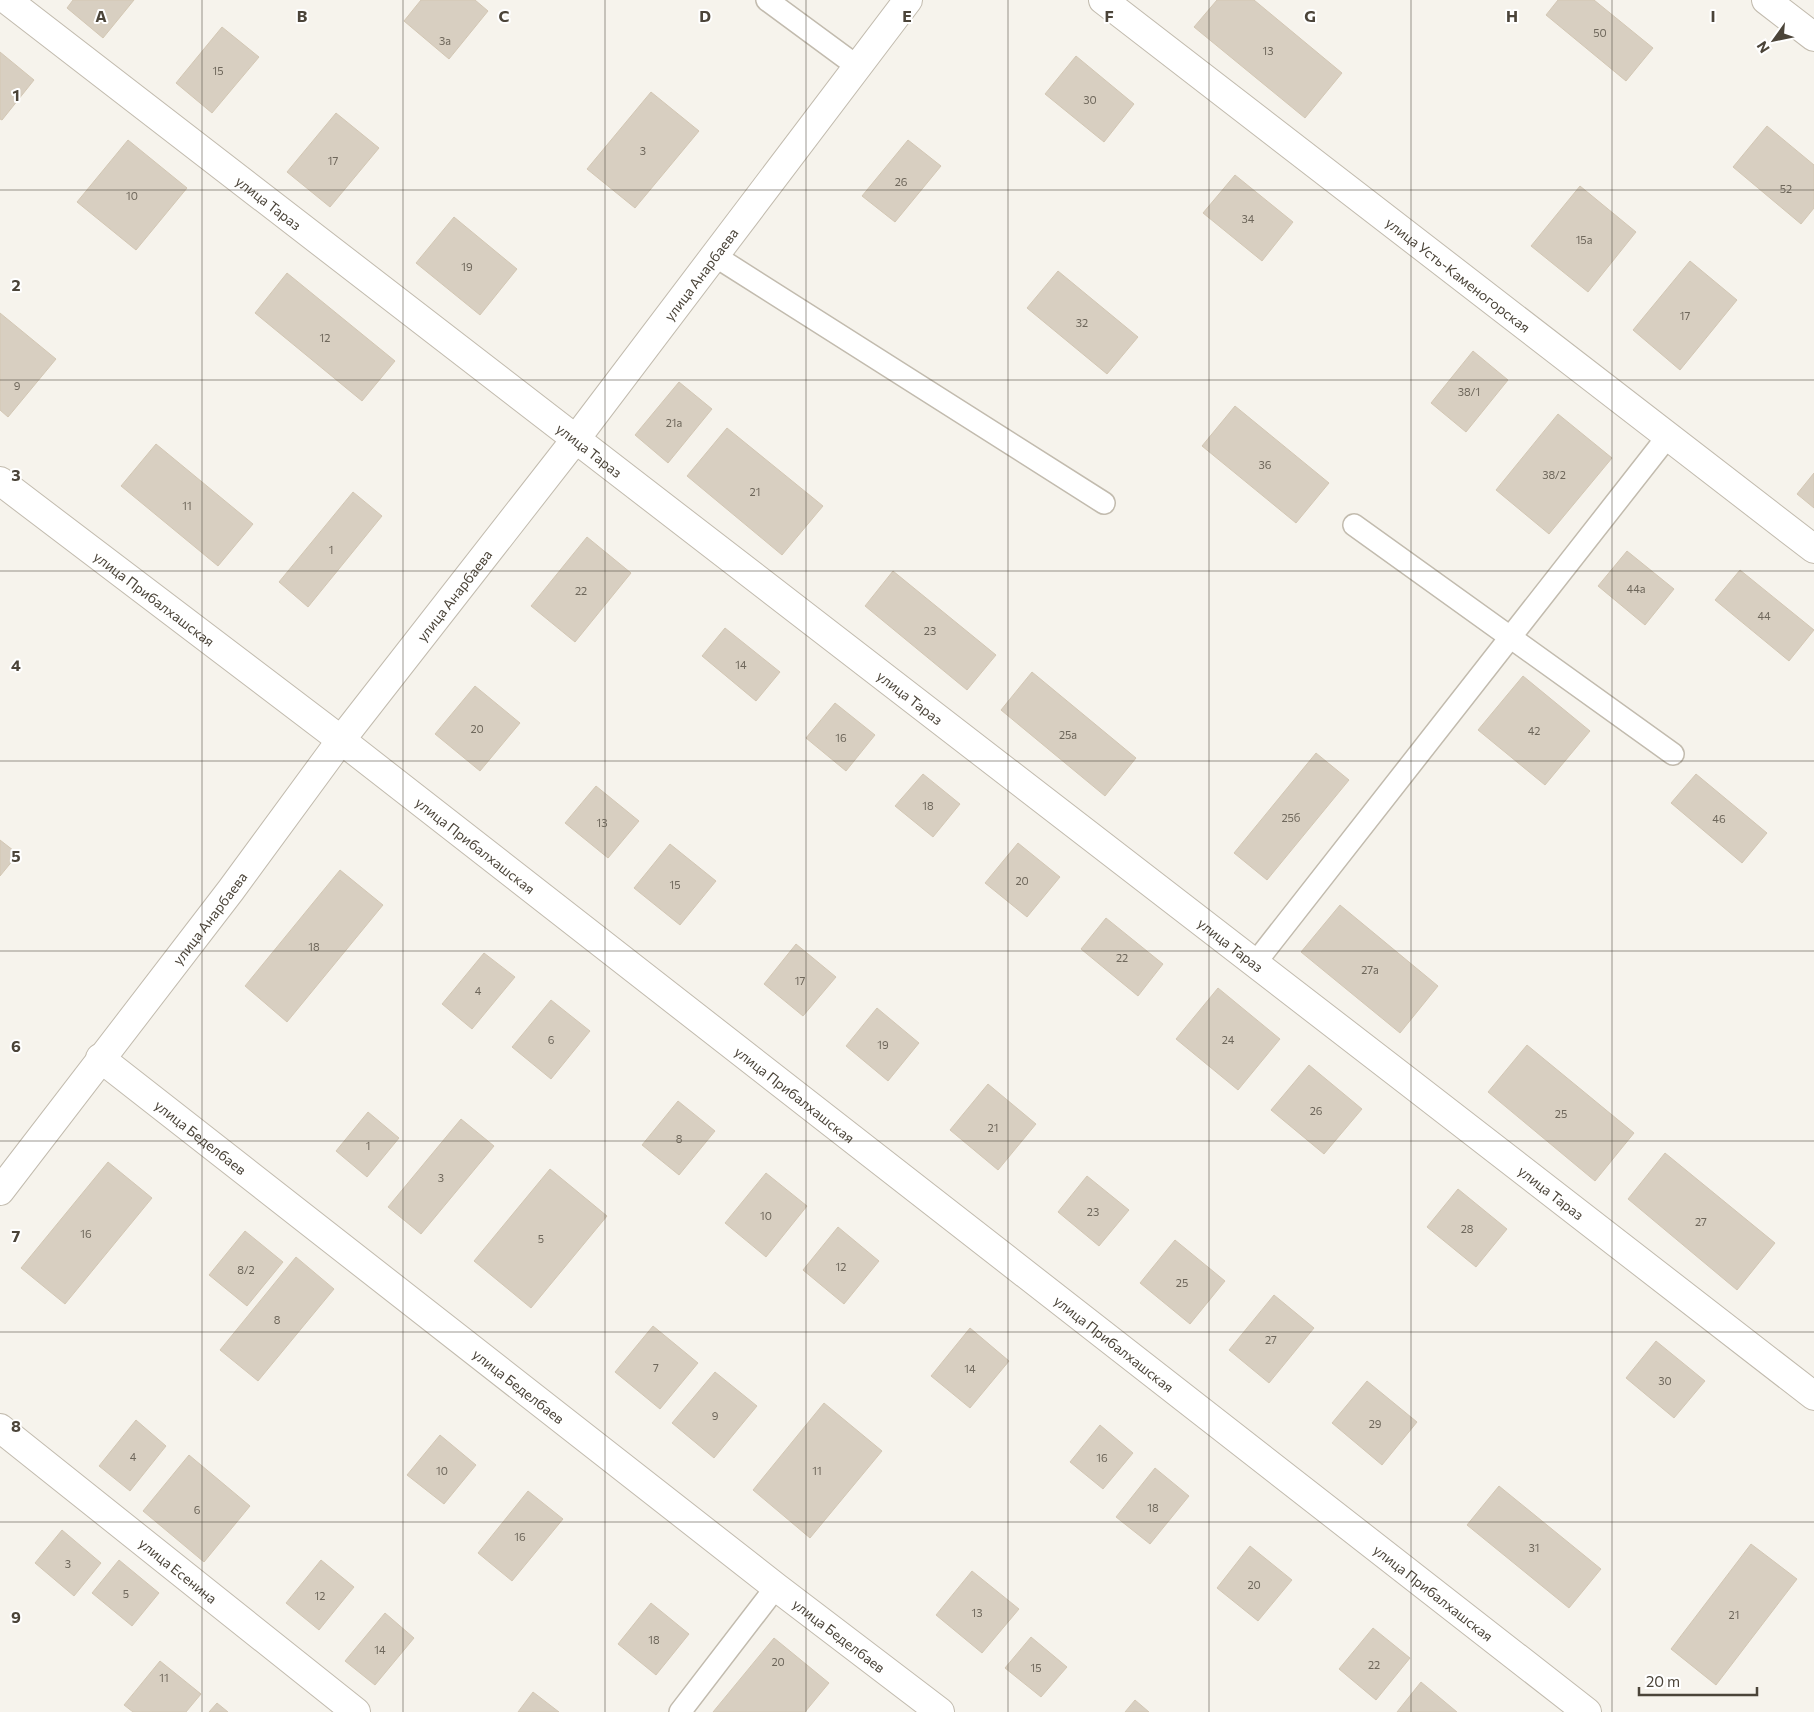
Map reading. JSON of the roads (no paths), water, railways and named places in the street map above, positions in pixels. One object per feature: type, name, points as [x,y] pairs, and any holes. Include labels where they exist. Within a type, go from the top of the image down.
[{"type":"street","name":"улица Тараз","points":[[7,0],[575,440],[1256,962],[1814,1396]]},
{"type":"street","name":"улица Анарбаева","points":[[0,1191],[100,1058],[231,890],[341,740],[575,440],[908,0]]},
{"type":"street","name":"улица Усть-Каменогорская","points":[[1103,0],[1814,549]]},
{"type":"street","points":[[1766,0],[1814,37]]},
{"type":"street","name":"улица Прибалхашская","points":[[0,481],[341,740],[1587,1712]]},
{"type":"street","name":"улица Беделбаев","points":[[100,1058],[776,1587],[940,1712]]},
{"type":"street","name":"улица Есенина","points":[[0,1428],[356,1712]]},
{"type":"lane","points":[[767,0],[858,67]]},
{"type":"lane","points":[[715,256],[1104,504]]},
{"type":"lane","points":[[1256,962],[1668,436]]},
{"type":"lane","points":[[1354,525],[1673,754]]},
{"type":"lane","points":[[680,1712],[776,1587]]}]
